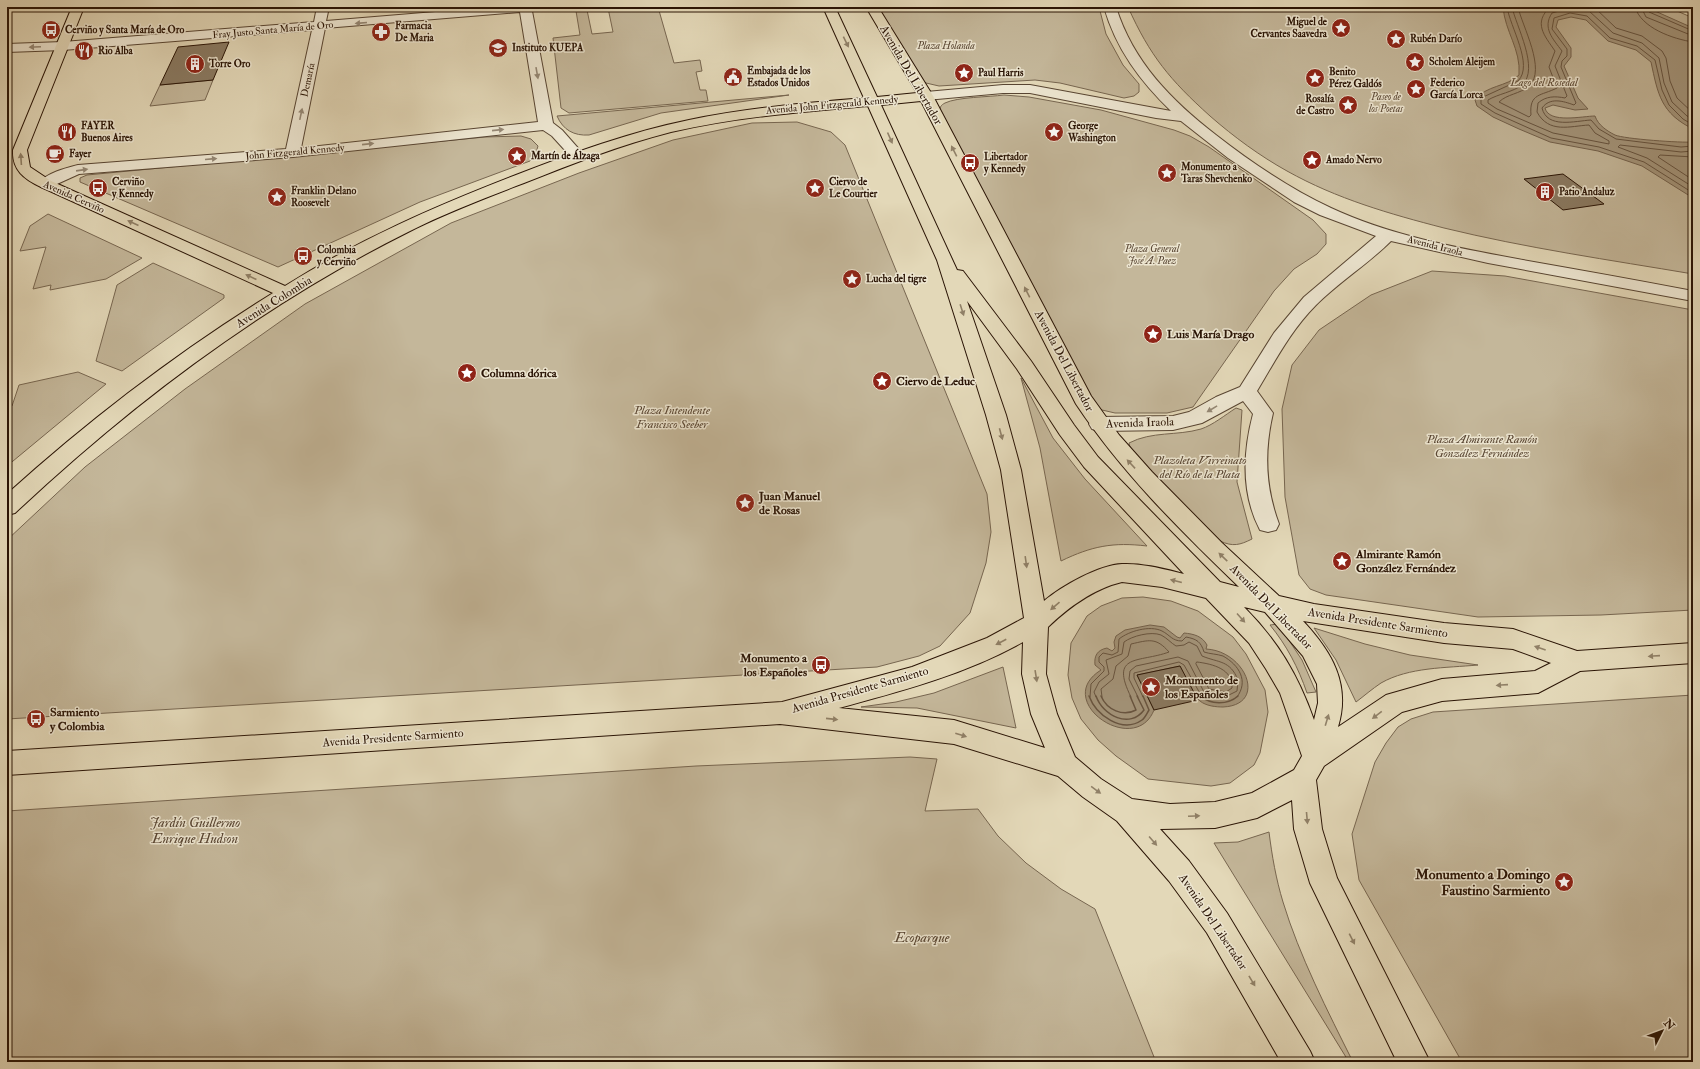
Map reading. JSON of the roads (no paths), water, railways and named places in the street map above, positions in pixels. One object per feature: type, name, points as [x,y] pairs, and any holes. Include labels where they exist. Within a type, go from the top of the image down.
[{"type":"main road","name":"Avenida Cerviño","points":[[78,7],[68,28],[63,46],[20,155],[22,168],[31,176],[46,184],[287,293]]},
{"type":"main road","name":"Avenida Del Libertador","points":[[829,7],[874,102],[945,260],[996,415],[1011,470],[1036,623],[1034,674],[1044,714],[1066,766],[1092,788],[1127,812],[1179,871],[1216,922],[1299,1062]]},
{"type":"main road","name":"Avenida Del Libertador","points":[[872,7],[926,96],[1083,399],[1099,424],[1125,457],[1148,482],[1271,604],[1304,638],[1314,652],[1329,683],[1332,704],[1309,768]]},
{"type":"main road","name":"Avenida John Fitzgerald Kennedy","points":[[578,156],[651,133],[758,111],[874,102],[926,96]]},
{"type":"main road","name":"Avenida Colombia","points":[[7,507],[95,430],[145,391],[224,333],[287,293],[403,229],[486,192],[578,156]]},
{"type":"main road","name":"Avenida Del Libertador","points":[[945,260],[1024,365],[1067,430],[1091,462],[1257,636],[1275,662],[1291,690],[1309,768],[1308,829],[1324,883],[1414,1062]]},
{"type":"main road","name":"Avenida Presidente Sarmiento","points":[[780,713],[913,677],[996,644],[1036,623],[1058,602],[1083,587],[1108,576],[1122,573],[1162,578],[1314,614],[1444,633],[1513,639],[1577,661],[1693,653]]},
{"type":"main road","name":"Avenida Presidente Sarmiento","points":[[1127,812],[1170,818],[1215,815],[1257,805],[1395,703],[1442,690],[1538,682],[1577,661]]},
{"type":"main road","name":"Avenida Presidente Sarmiento","points":[[7,763],[780,713],[954,732],[1066,766]]},
{"type":"street","name":"Demaría","points":[[293,153],[323,7]]},
{"type":"street","name":"Fray Justo Santa María de Oro","points":[[7,48],[63,46],[540,7]]},
{"type":"street","name":"Avenida Iraola","points":[[1110,7],[1120,35],[1132,56],[1156,90],[1186,117],[1237,157],[1312,204],[1326,211],[1388,234],[1452,251],[1693,296]]},
{"type":"street","points":[[525,8],[546,125],[557,133],[578,156]]},
{"type":"street","name":"Avenida John Fitzgerald Kennedy","points":[[926,96],[1003,89],[1030,89],[1149,112],[1186,117]]},
{"type":"street","name":"John Fitzgerald Kennedy","points":[[46,184],[60,176],[78,170],[293,153],[546,125]]},
{"type":"street","points":[[1268,524],[1262,510],[1257,474],[1256,450],[1263,413],[1247,392],[1280,337],[1310,300],[1371,251],[1388,234]]},
{"type":"street","name":"Avenida Iraola","points":[[1099,424],[1173,423],[1195,418],[1223,402],[1247,392]]},
{"type":"water","name":"Lago del Rosedal","points":[[1503,7],[1646,7],[1693,28],[1693,129],[1682,123],[1667,109],[1659,93],[1651,62],[1636,50],[1608,41],[1586,20],[1571,17],[1558,20],[1556,27],[1571,48],[1571,57],[1564,66],[1578,98],[1588,109],[1575,110],[1553,105],[1545,108],[1548,113],[1559,118],[1595,116],[1603,127],[1615,135],[1629,138],[1693,142],[1693,198],[1642,166],[1598,151],[1550,142],[1493,117],[1477,106],[1475,100],[1485,91],[1509,82],[1519,75],[1518,57],[1504,16]]},
{"type":"water","points":[[1150,625],[1164,627],[1180,638],[1184,633],[1197,636],[1203,639],[1207,645],[1206,649],[1220,652],[1232,659],[1241,668],[1246,678],[1248,688],[1245,697],[1237,704],[1223,707],[1205,704],[1194,695],[1180,666],[1137,675],[1154,710],[1144,723],[1131,728],[1116,727],[1102,720],[1091,709],[1086,696],[1088,683],[1101,670],[1095,665],[1097,654],[1101,650],[1107,648],[1112,651],[1115,648],[1114,642],[1116,636],[1125,630]]},
{"type":"place","name":"Miguel de Cervantes Saavedra","points":[[1341,28]]},
{"type":"place","name":"Cerviño y Santa María de Oro","points":[[51,30]]},
{"type":"place","name":"Farmacia De Maria","points":[[381,32]]},
{"type":"place","name":"Rubén Darío","points":[[1396,39]]},
{"type":"place","name":"Instituto KUEPA","points":[[498,48]]},
{"type":"place","name":"Rio Alba","points":[[84,51]]},
{"type":"place","name":"Scholem Aleijem","points":[[1415,62]]},
{"type":"place","name":"Torre Oro","points":[[195,64]]},
{"type":"place","name":"Paul Harris","points":[[964,73]]},
{"type":"place","name":"Embajada de los Estados Unidos","points":[[733,77]]},
{"type":"place","name":"Benito Pérez Galdós","points":[[1315,78]]},
{"type":"place","name":"Federico García Lorca","points":[[1416,89]]},
{"type":"place","name":"Rosalía de Castro","points":[[1348,105]]},
{"type":"place","name":"FAYER Buenos Aires","points":[[67,132]]},
{"type":"place","name":"George Washington","points":[[1054,132]]},
{"type":"place","name":"Fayer","points":[[55,154]]},
{"type":"place","name":"Martín de Álzaga","points":[[517,156]]},
{"type":"place","name":"Amado Nervo","points":[[1312,160]]},
{"type":"place","name":"Libertador y Kennedy","points":[[970,163]]},
{"type":"place","name":"Monumento a Taras Shevchenko","points":[[1167,173]]},
{"type":"place","name":"Cerviño y Kennedy","points":[[98,188]]},
{"type":"place","name":"Ciervo de Le Courtier","points":[[815,188]]},
{"type":"place","name":"Patio Andaluz","points":[[1545,192]]},
{"type":"place","name":"Franklin Delano Roosevelt","points":[[277,197]]},
{"type":"place","name":"Colombia y Cerviño","points":[[303,256]]},
{"type":"place","name":"Lucha del tigre","points":[[852,279]]},
{"type":"place","name":"Luis María Drago","points":[[1153,334]]},
{"type":"place","name":"Columna dórica","points":[[467,373]]},
{"type":"place","name":"Ciervo de Leduc","points":[[882,381]]},
{"type":"place","name":"Juan Manuel de Rosas","points":[[745,503]]},
{"type":"place","name":"Almirante Ramón González Fernández","points":[[1342,561]]},
{"type":"place","name":"Monumento a los Españoles","points":[[821,665]]},
{"type":"place","name":"Monumento de los Españoles","points":[[1151,687]]},
{"type":"place","name":"Sarmiento y Colombia","points":[[36,719]]},
{"type":"place","name":"Monumento a Domingo Faustino Sarmiento","points":[[1564,882]]},
{"type":"park label","name":"Plaza Holanda","points":[[946,46]]},
{"type":"park label","name":"Paseo de los Poetas","points":[[1386,102]]},
{"type":"park label","name":"Plaza General José A. Paez","points":[[1152,254]]},
{"type":"park label","name":"Plaza Intendente Francisco Seeber","points":[[672,417]]},
{"type":"park label","name":"Plaza Almirante Ramón González Fernández","points":[[1482,446]]},
{"type":"park label","name":"Plazoleta Virreinato del Río de la Plata","points":[[1200,467]]},
{"type":"park label","name":"Jardín Guillermo Enrique Hudson","points":[[195,830]]},
{"type":"park label","name":"Ecoparque","points":[[922,937]]}]
